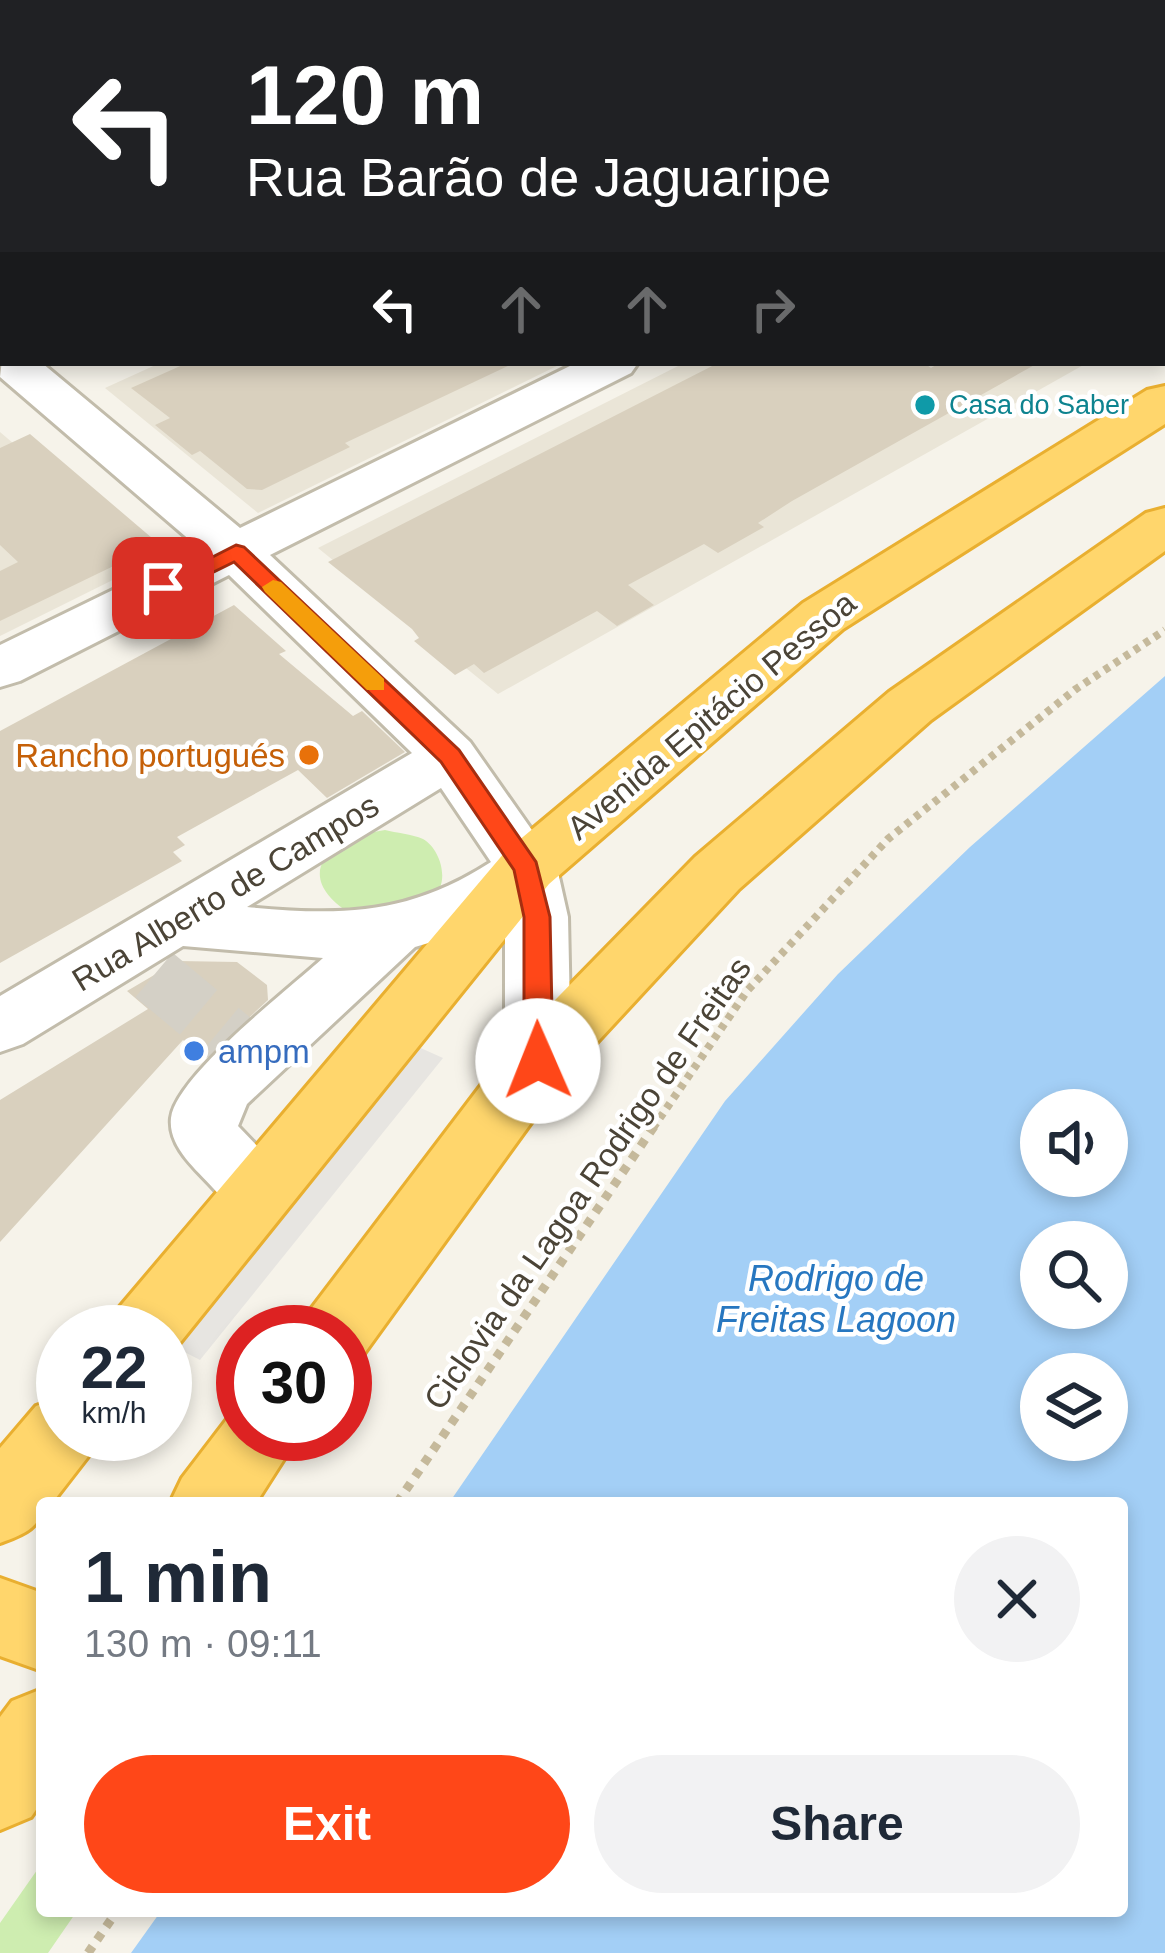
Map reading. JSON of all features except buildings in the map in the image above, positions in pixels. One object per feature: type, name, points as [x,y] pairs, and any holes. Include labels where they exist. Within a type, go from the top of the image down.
[{"type":"highway","name":"Avenida Epitácio Pessoa","points":[[166,1305],[527,868],[823,616],[1165,401]]},
{"type":"highway","points":[[1031,482],[1120,451],[1140,450],[1165,459]]},
{"type":"highway","points":[[357,1305],[538,1061],[717,873],[910,706],[1155,525]]},
{"type":"highway","points":[[0,1507],[38,1461]]},
{"type":"highway","points":[[214,1497],[241,1461]]},
{"type":"highway","points":[[0,1617],[36,1631]]},
{"type":"street","points":[[11,372],[64,366]]},
{"type":"street","points":[[0,668],[608,366]]},
{"type":"street","points":[[11,372],[236,552],[450,756],[527,868],[537,917],[538,1061]]},
{"type":"street","name":"Rua Alberto de Campos","points":[[0,1027],[152,951],[450,756]]},
{"type":"street","points":[[152,951],[351,938],[394,930],[482,902],[527,868]]},
{"type":"street","points":[[259,1192],[206,1136],[204,1116],[250,1054],[394,930]]},
{"type":"path","name":"Ciclovia da Lagoa Rodrigo de Freitas","points":[[401,1497],[747,991],[888,839],[1076,688],[1165,629]]},
{"type":"path","points":[[88,1953],[113,1917]]},
{"type":"shaded area","points":[[153,366],[557,366],[258,513],[105,388]]},
{"type":"shaded area","points":[[678,366],[1082,366],[498,694],[318,548]]},
{"type":"shaded area","points":[[0,432],[151,561],[0,636]]},
{"type":"shaded area","points":[[405,1041],[443,1058],[244,1305],[216,1305],[216,1340],[200,1360],[192,1356],[192,1308]]},
{"type":"green space","points":[[385,830],[419,837],[429,844],[441,867],[441,884],[424,902],[356,917],[324,889],[323,863],[345,842]]},
{"type":"green space","points":[[36,1872],[36,1917],[73,1917],[48,1953],[0,1953],[0,1923]]},
{"type":"water","name":"Rodrigo de Freitas Lagoon","points":[[1165,676],[1165,1953],[131,1953],[157,1917],[1128,1917],[1128,1497],[453,1497],[725,1101],[838,974],[970,847]]},
{"type":"tunnel","points":[[154,975],[245,1051]]},
{"type":"slow traffic","points":[[273,587],[375,685]]},
{"type":"place","name":"Casa do Saber","points":[[925,405]]},
{"type":"place","name":"Rancho portugués","points":[[309,755]]},
{"type":"place","name":"ampm","points":[[194,1051]]},
{"type":"route","points":[[163,588],[236,552],[450,756],[527,868],[537,917],[538,1061]]}]
